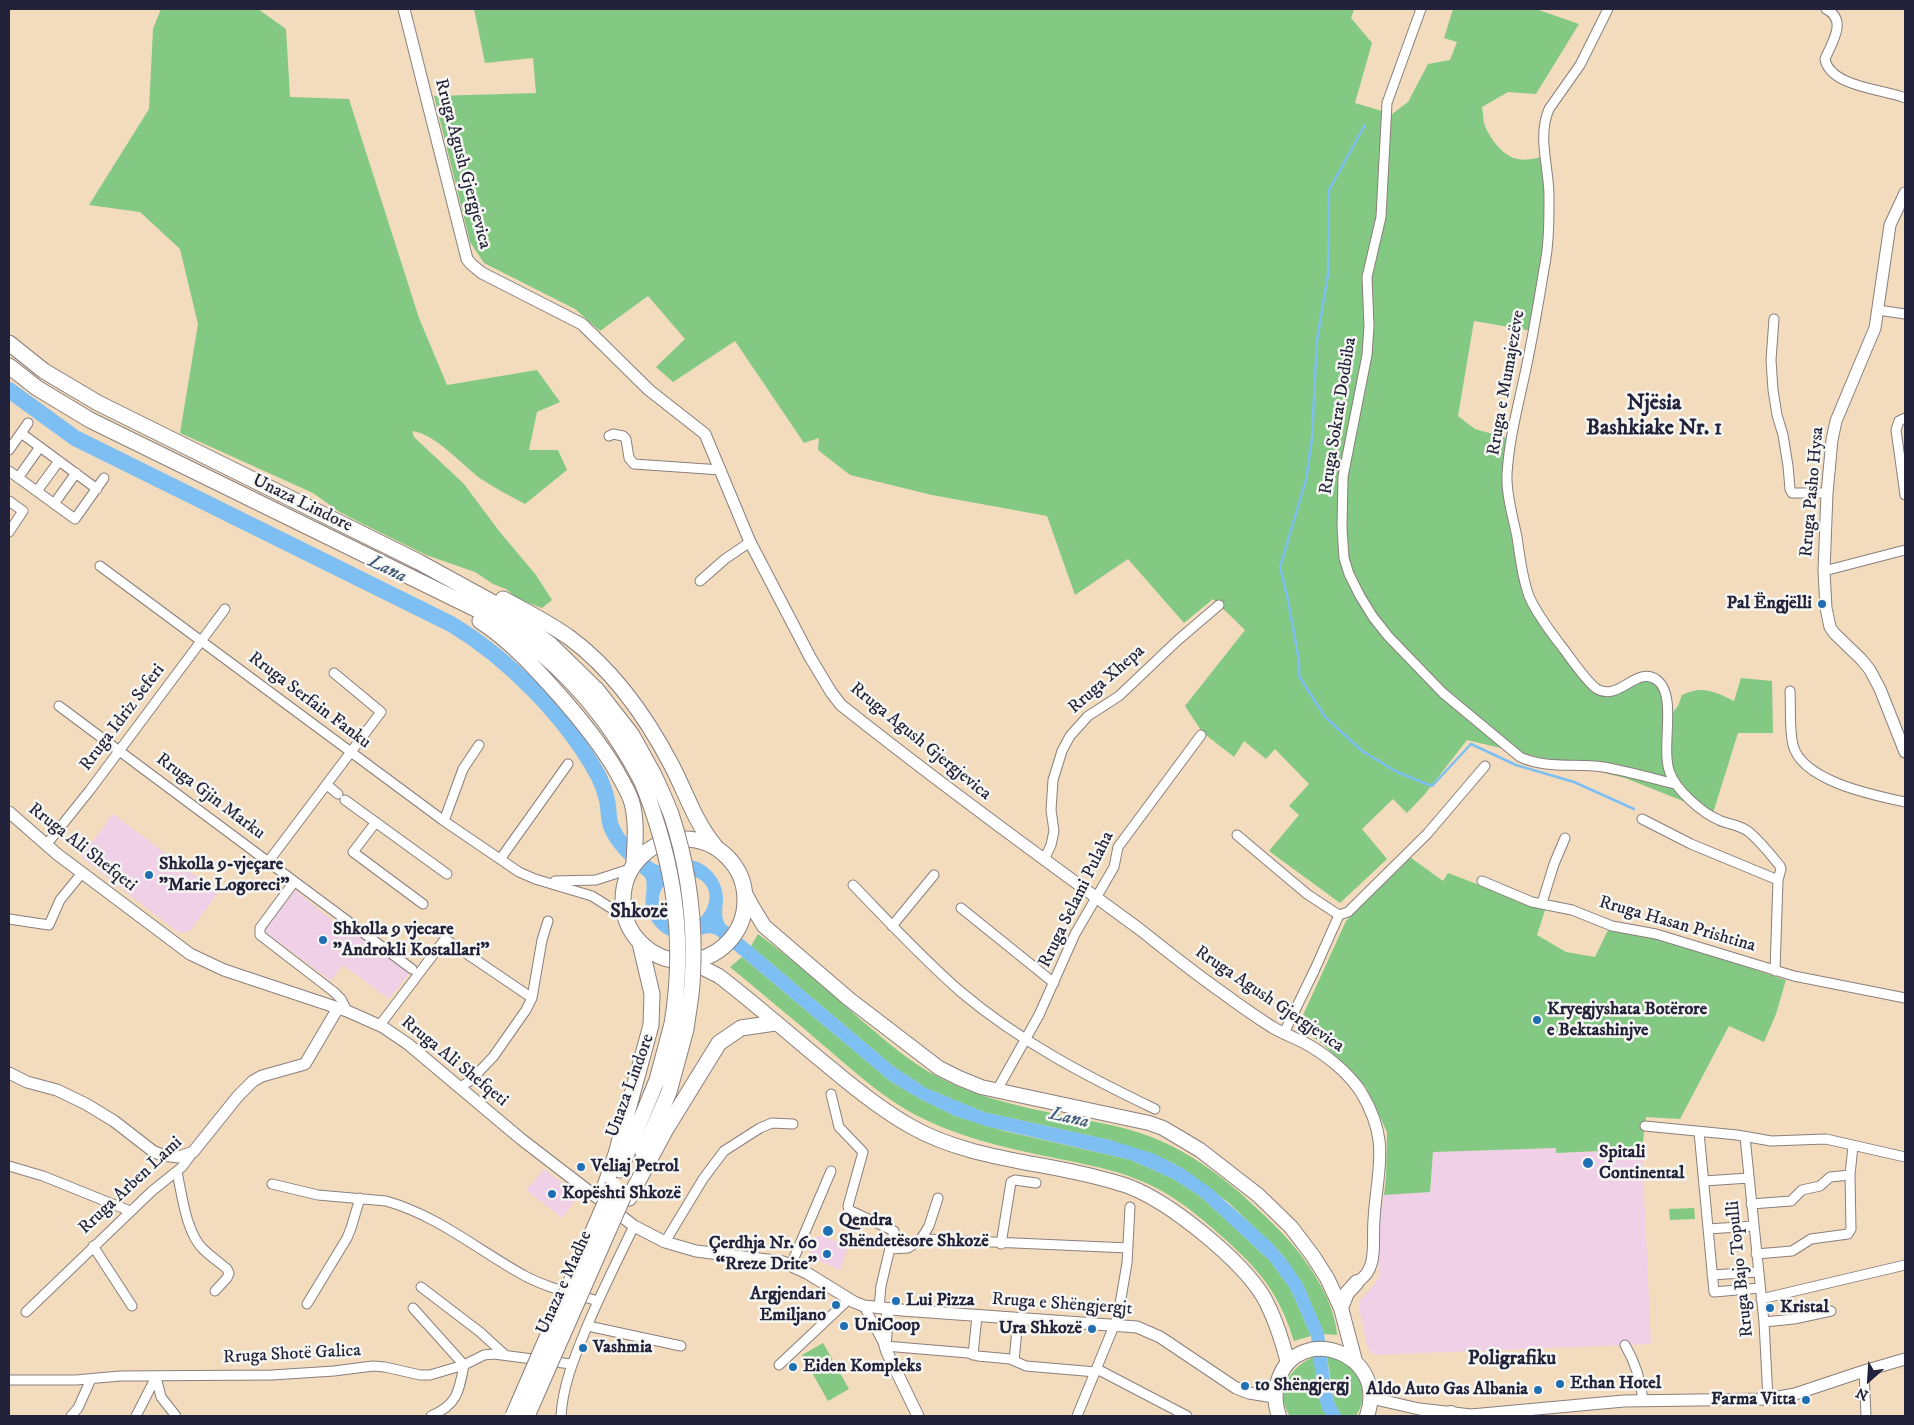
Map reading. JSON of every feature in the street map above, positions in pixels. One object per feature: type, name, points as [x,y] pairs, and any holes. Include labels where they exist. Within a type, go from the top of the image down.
[{"type":"highway","name":"Unaza Lindore","points":[[9,343],[44,371],[85,396],[469,588],[510,613],[551,645],[586,678],[632,735]]},
{"type":"highway","name":"Unaza Lindore","points":[[9,366],[37,388],[90,420],[486,614],[518,635],[556,668],[589,701],[648,778]]},
{"type":"highway","points":[[295,500],[341,520],[520,608],[561,632],[585,650],[620,688],[648,726],[672,766],[702,828],[715,846]]},
{"type":"highway","points":[[281,514],[300,530],[477,620],[513,647],[576,714],[593,735],[628,792],[632,803],[640,848],[624,884],[622,900],[625,918],[630,930],[652,952],[667,959],[682,961],[698,960],[713,954],[726,945],[737,932],[744,917],[746,895],[738,870],[728,856],[715,846],[700,840],[684,838],[667,840],[640,848]]},
{"type":"highway","name":"Unaza e Madhe","points":[[513,1416],[552,1325],[666,1098],[678,1064],[679,1027],[692,986],[693,942],[690,899],[682,855],[671,814],[648,778],[632,735]]},
{"type":"highway","points":[[618,1191],[616,1154],[651,1024],[652,994],[640,942]]},
{"type":"highway","points":[[618,1191],[666,1129],[719,1043],[741,1028],[775,1023]]},
{"type":"highway","name":"Unaza e Madhe","points":[[527,1416],[546,1374],[618,1191]]},
{"type":"main road","name":"Rruga Agush Gjergjevica","points":[[404,9],[467,258],[482,273],[582,324],[649,390],[705,434],[750,542],[830,692],[841,704],[949,789],[1222,993],[1284,1033],[1316,1050],[1348,1077],[1365,1101],[1378,1132],[1380,1160],[1374,1202],[1372,1264],[1368,1274],[1358,1282]]},
{"type":"main road","name":"Rruga Pasho Hysa","points":[[1905,193],[1890,225],[1875,328],[1836,421],[1829,461],[1826,494],[1824,571],[1826,608],[1830,627],[1870,670],[1880,689],[1905,752]]},
{"type":"main road","name":"Rruga Ali Shefqeti","points":[[9,812],[46,845],[82,873],[182,949],[202,961],[380,1025],[408,1044],[560,1170],[634,1226],[665,1242],[696,1251],[775,1260],[791,1265],[807,1273],[848,1300],[864,1306],[883,1309]]},
{"type":"main road","points":[[746,895],[764,926],[849,999],[923,1057],[959,1078],[997,1090],[1148,1123],[1200,1150],[1258,1194],[1291,1227],[1327,1278],[1341,1308],[1354,1360],[1368,1382],[1371,1398],[1368,1416]]},
{"type":"main road","points":[[682,961],[699,966],[719,976],[859,1092],[913,1128],[972,1150],[1078,1173],[1130,1188],[1153,1198],[1179,1214],[1214,1243],[1241,1269],[1262,1295],[1275,1321],[1288,1363]]},
{"type":"main road","name":"Rruga Arben Lami","points":[[195,1150],[238,1096],[253,1081],[262,1076],[304,1064],[342,1010]]},
{"type":"main road","points":[[9,1073],[27,1082],[57,1090],[101,1112],[147,1147],[163,1156],[179,1157],[195,1150]]},
{"type":"main road","points":[[1327,1278],[1341,1282],[1358,1282]]},
{"type":"main road","points":[[1341,1308],[1347,1293],[1358,1282]]},
{"type":"main road","points":[[883,1309],[885,1346],[918,1416]]},
{"type":"main road","name":"Rruga e Shëngjergjt","points":[[883,1309],[1132,1326],[1150,1331],[1236,1388],[1249,1393],[1274,1397]]},
{"type":"main road","points":[[1279,1416],[1274,1397],[1281,1373],[1288,1363],[1303,1353],[1320,1349],[1338,1351],[1354,1360]]},
{"type":"main road","points":[[1371,1398],[1445,1415],[1480,1414],[1643,1400],[1768,1399],[1795,1394],[1864,1370],[1905,1360]]},
{"type":"street","name":"Rruga Sokrat Dodbiba","points":[[1421,9],[1387,103],[1381,217],[1367,277],[1369,326],[1367,355],[1343,477],[1341,498],[1344,558],[1349,574],[1373,617],[1404,654],[1443,692],[1520,757],[1542,764],[1602,767],[1675,784]]},
{"type":"street","name":"Rruga e Mumajezëve","points":[[1608,9],[1588,51],[1545,120],[1544,141],[1549,196],[1546,253],[1525,375],[1510,439],[1507,477],[1509,498],[1525,581],[1535,608],[1568,655],[1597,689],[1610,692],[1641,677],[1649,676],[1656,679],[1662,685],[1668,703],[1666,763],[1675,784],[1691,801],[1717,820],[1748,831],[1780,866],[1775,971]]},
{"type":"street","points":[[1826,9],[1833,12],[1838,21],[1838,29],[1825,59],[1829,71],[1842,80],[1853,84],[1905,98]]},
{"type":"street","points":[[1878,310],[1905,314]]},
{"type":"street","points":[[1774,319],[1771,360],[1773,390],[1787,458],[1790,489],[1792,492],[1800,494],[1826,494]]},
{"type":"street","points":[[1905,418],[1899,421],[1896,430],[1905,495]]},
{"type":"street","points":[[9,450],[28,423]]},
{"type":"street","points":[[21,433],[97,488]]},
{"type":"street","points":[[609,436],[613,434],[623,436],[626,439],[629,458],[634,464],[720,470]]},
{"type":"street","points":[[18,478],[40,447]]},
{"type":"street","points":[[37,491],[59,460]]},
{"type":"street","points":[[9,471],[75,519],[104,478]]},
{"type":"street","points":[[54,504],[76,473]]},
{"type":"street","points":[[9,501],[23,512],[9,532]]},
{"type":"street","points":[[700,581],[750,542]]},
{"type":"street","points":[[1824,571],[1905,550]]},
{"type":"street","name":"Rruga Serfain Fanku","points":[[100,566],[444,821],[527,876],[592,896],[625,918]]},
{"type":"street","name":"Rruga Xhepa","points":[[1044,860],[1051,845],[1054,831],[1051,810],[1053,780],[1062,751],[1070,736],[1088,716],[1119,696],[1178,640],[1219,606]]},
{"type":"street","name":"Rruga Idriz Seferi","points":[[46,845],[62,827],[225,609]]},
{"type":"street","points":[[268,862],[381,712],[334,673]]},
{"type":"street","points":[[1790,691],[1793,746],[1798,757],[1806,767],[1831,781],[1905,802]]},
{"type":"street","name":"Rruga Gjin Marku","points":[[59,706],[412,969]]},
{"type":"street","name":"Rruga Selami Pulaha","points":[[997,1090],[1040,1015],[1075,934],[1114,868],[1118,847],[1201,735]]},
{"type":"street","points":[[444,821],[463,769],[479,745]]},
{"type":"street","points":[[500,858],[568,764]]},
{"type":"street","points":[[1237,835],[1307,894],[1339,914],[1348,912],[1427,834],[1485,766]]},
{"type":"street","points":[[327,785],[446,874]]},
{"type":"street","points":[[1642,819],[1691,844],[1778,880]]},
{"type":"street","points":[[376,822],[353,852],[423,904]]},
{"type":"street","points":[[1542,903],[1554,864],[1565,838]]},
{"type":"street","name":"Rruga Serfain Fanku","points":[[546,881],[596,880],[632,866]]},
{"type":"street","points":[[9,919],[49,925],[60,900],[82,873]]},
{"type":"street","points":[[892,926],[934,875]]},
{"type":"street","name":"Rruga Hasan Prishtina","points":[[1482,881],[1532,902],[1572,910],[1618,928],[1656,934],[1775,971]]},
{"type":"street","points":[[294,882],[260,928],[260,935],[341,998],[342,1010]]},
{"type":"street","points":[[853,885],[892,926],[960,991],[1026,1039],[1080,1072],[1154,1109]]},
{"type":"street","points":[[961,908],[1054,983]]},
{"type":"street","points":[[1284,1033],[1315,970],[1339,914]]},
{"type":"street","points":[[460,1087],[481,1070],[493,1057],[526,1010],[532,998],[542,940],[548,921]]},
{"type":"street","points":[[380,1025],[445,939],[532,998]]},
{"type":"street","points":[[1775,971],[1810,980],[1905,998]]},
{"type":"street","points":[[832,1094],[839,1126],[863,1152],[848,1206],[849,1210],[894,1231],[883,1278],[883,1309]]},
{"type":"street","points":[[665,1242],[702,1179],[724,1151],[760,1128],[772,1123],[793,1124]]},
{"type":"street","points":[[1645,1126],[1771,1141],[1826,1139],[1905,1157]]},
{"type":"street","points":[[1699,1132],[1714,1292],[1760,1288]]},
{"type":"street","name":"Rruga Bajo Topulli","points":[[1745,1137],[1764,1322],[1768,1399]]},
{"type":"street","points":[[1756,1254],[1792,1251],[1807,1240],[1848,1234],[1851,1228],[1850,1175],[1853,1146]]},
{"type":"street","name":"Rruga Arben Lami","points":[[26,1312],[92,1246],[152,1190],[177,1172],[195,1150]]},
{"type":"street","points":[[9,1166],[43,1176],[130,1211]]},
{"type":"street","points":[[791,1265],[831,1171]]},
{"type":"street","points":[[177,1172],[194,1238],[229,1273],[215,1292]]},
{"type":"street","points":[[1751,1204],[1791,1201],[1802,1190],[1820,1186],[1830,1177],[1850,1175]]},
{"type":"street","points":[[1704,1181],[1749,1178]]},
{"type":"street","points":[[1001,1244],[1011,1182],[1015,1180],[1036,1183]]},
{"type":"street","points":[[272,1184],[318,1195],[386,1201],[401,1205],[444,1225],[527,1277],[557,1290],[598,1301]]},
{"type":"street","points":[[307,1304],[347,1238],[360,1198]]},
{"type":"street","points":[[890,1249],[908,1248],[921,1239],[929,1226],[938,1198]]},
{"type":"street","points":[[1077,1416],[1115,1324],[1125,1280],[1130,1207]]},
{"type":"street","points":[[561,1416],[571,1364],[598,1301],[634,1226]]},
{"type":"street","points":[[1708,1229],[1753,1226]]},
{"type":"street","points":[[921,1239],[1001,1244],[1128,1248]]},
{"type":"street","points":[[92,1246],[132,1306]]},
{"type":"street","points":[[1761,1300],[1905,1265]]},
{"type":"street","points":[[1712,1275],[1758,1272]]},
{"type":"street","points":[[421,1287],[480,1332],[504,1354]]},
{"type":"street","points":[[779,1365],[848,1300]]},
{"type":"street","points":[[864,1306],[885,1346],[973,1354],[1014,1361],[1026,1366],[1097,1370],[1187,1416]]},
{"type":"street","points":[[413,1308],[464,1365],[461,1383],[455,1399],[443,1411],[430,1416]]},
{"type":"street","points":[[1764,1322],[1794,1319],[1831,1311]]},
{"type":"street","points":[[973,1354],[977,1316]]},
{"type":"street","points":[[1014,1361],[1018,1319]]},
{"type":"street","points":[[588,1326],[681,1346]]},
{"type":"street","points":[[1625,1345],[1635,1366],[1643,1400]]},
{"type":"street","name":"Rruga Shotë Galica","points":[[9,1380],[92,1379],[120,1376],[281,1374],[334,1371],[373,1366],[420,1375],[430,1375],[464,1365],[484,1355],[504,1354],[571,1364]]},
{"type":"street","points":[[1864,1370],[1866,1416]]},
{"type":"street","points":[[136,1416],[156,1377]]},
{"type":"street","points":[[156,1377],[161,1397],[176,1416]]},
{"type":"street","points":[[71,1416],[78,1408],[92,1379]]},
{"type":"shaded area","name":"Shkolla 9-vjeçare \"Marie Logoreci\"","points":[[113,814],[218,893],[190,931],[179,933],[81,857]]},
{"type":"shaded area","name":"Shkolla 9 vjecare \"Androkli Kostallari\"","points":[[295,890],[344,930],[353,927],[411,971],[389,999],[343,965],[331,981],[264,931]]},
{"type":"shaded area","points":[[1556,1148],[1557,1153],[1642,1149],[1651,1344],[1375,1355],[1370,1351],[1367,1346],[1360,1313],[1360,1300],[1374,1285],[1379,1276],[1378,1236],[1384,1195],[1430,1191],[1433,1152]]},
{"type":"shaded area","name":"Kopështi Shkozë","points":[[544,1169],[566,1186],[576,1199],[562,1218],[526,1190]]},
{"type":"shaded area","name":"Çerdhja Nr. 60 “Rreze Drite”","points":[[817,1236],[824,1236],[848,1247],[840,1270],[808,1256]]},
{"type":"green space","points":[[161,9],[258,9],[286,29],[290,97],[349,99],[419,318],[447,385],[537,370],[560,402],[537,412],[529,450],[558,450],[567,470],[525,504],[481,479],[430,438],[412,431],[414,437],[464,484],[499,531],[536,575],[552,600],[542,608],[516,598],[506,589],[493,584],[475,572],[426,555],[359,522],[338,511],[313,493],[180,433],[198,324],[180,249],[140,212],[89,205],[149,109],[153,29]]},
{"type":"green space","points":[[474,9],[1354,9],[1351,18],[1372,43],[1355,103],[1392,114],[1408,102],[1428,64],[1450,60],[1457,42],[1444,38],[1453,9],[1536,9],[1579,24],[1536,94],[1508,92],[1482,107],[1484,123],[1489,134],[1507,154],[1521,160],[1545,156],[1548,222],[1532,331],[1474,321],[1458,416],[1475,429],[1510,439],[1507,477],[1529,595],[1568,655],[1604,692],[1633,681],[1656,679],[1671,715],[1678,706],[1682,695],[1689,692],[1696,690],[1709,691],[1734,701],[1741,678],[1772,681],[1773,733],[1738,733],[1713,813],[1625,778],[1467,740],[1425,794],[1407,813],[1393,799],[1362,829],[1387,859],[1340,903],[1269,851],[1299,815],[1289,806],[1309,784],[1275,749],[1266,759],[1244,741],[1234,757],[1202,732],[1185,706],[1245,630],[1213,599],[1184,623],[1128,559],[1075,595],[1047,516],[932,495],[850,475],[818,450],[819,438],[804,443],[735,341],[673,382],[656,367],[685,339],[648,296],[600,331],[575,309],[484,263],[470,242],[434,96],[536,93],[533,58],[485,63]]},
{"type":"green space","name":"Kryegjyshata Botërore e Bektashinjve","points":[[1407,855],[1443,881],[1448,873],[1545,910],[1537,935],[1566,952],[1595,957],[1609,928],[1665,940],[1786,980],[1776,1014],[1764,1042],[1729,1026],[1680,1119],[1646,1117],[1642,1149],[1556,1153],[1556,1148],[1433,1152],[1430,1192],[1384,1195],[1387,1132],[1366,1087],[1324,1045],[1298,1026],[1346,921]]},
{"type":"green space","points":[[758,934],[898,1050],[917,1065],[938,1077],[984,1096],[1007,1103],[1127,1129],[1172,1146],[1212,1170],[1248,1200],[1291,1243],[1318,1280],[1325,1294],[1331,1308],[1337,1335],[1324,1334],[1303,1284],[1282,1254],[1228,1202],[1184,1169],[1171,1162],[1110,1140],[984,1112],[926,1088],[893,1066],[751,946]]},
{"type":"green space","points":[[742,957],[890,1081],[920,1099],[955,1116],[1004,1131],[1131,1160],[1175,1180],[1201,1197],[1271,1262],[1291,1290],[1311,1336],[1294,1341],[1275,1297],[1250,1263],[1216,1231],[1172,1197],[1149,1184],[1120,1173],[979,1140],[943,1128],[912,1113],[859,1076],[730,967]]},
{"type":"green space","points":[[1694,1208],[1695,1219],[1670,1220],[1669,1209]]},
{"type":"green space","points":[[823,1343],[849,1389],[828,1401],[802,1355]]},
{"type":"green space","points":[[1327,1356],[1343,1360],[1350,1365],[1359,1378],[1363,1393],[1360,1409],[1356,1416],[1342,1416],[1334,1402]]},
{"type":"green space","points":[[1314,1357],[1319,1395],[1327,1416],[1290,1416],[1285,1407],[1284,1398],[1287,1381],[1298,1367]]},
{"type":"water","points":[[691,860],[708,868],[716,877],[721,887],[723,898],[722,914],[725,924],[893,1066],[926,1088],[984,1112],[1110,1140],[1155,1154],[1184,1169],[1212,1189],[1272,1243],[1303,1284],[1324,1333],[1334,1402],[1342,1416],[1327,1416],[1322,1409],[1317,1388],[1311,1336],[1291,1290],[1271,1262],[1201,1197],[1175,1180],[1131,1160],[989,1127],[955,1116],[920,1099],[890,1081],[716,935],[707,933],[694,938],[680,939],[662,932],[652,922],[647,910],[647,888],[642,871],[650,861],[662,866]],"holes":[[[683,874],[700,879],[708,889],[709,900],[705,911],[697,920],[687,925],[675,924],[664,914],[660,907],[659,901],[662,889],[671,879]]]},
{"type":"waterway","points":[[1365,125],[1329,190],[1328,274],[1317,340],[1312,438],[1306,480],[1280,567],[1299,661],[1299,676],[1325,717],[1362,751],[1397,772],[1432,786],[1471,744],[1516,765],[1574,782],[1634,809]]},
{"type":"waterway","name":"Lana","points":[[9,390],[75,438],[451,624],[473,638],[534,690],[569,731],[585,753],[601,781],[607,800],[610,823],[615,834],[632,855],[659,879]]},
{"type":"place","name":"Pal Ëngjëlli","points":[[1822,604]]},
{"type":"place","name":"Shkolla 9-vjeçare \"Marie Logoreci\"","points":[[149,875]]},
{"type":"place","name":"Shkolla 9 vjecare \"Androkli Kostallari\"","points":[[323,940]]},
{"type":"place","name":"Kryegjyshata Botërore e Bektashinjve","points":[[1537,1020]]},
{"type":"place","name":"Spitali Continental","points":[[1588,1163]]},
{"type":"place","name":"Veliaj Petrol","points":[[581,1167]]},
{"type":"place","name":"Kopështi Shkozë","points":[[552,1194]]},
{"type":"place","name":"Qendra Shëndetësore Shkozë","points":[[828,1231]]},
{"type":"place","name":"Çerdhja Nr. 60 “Rreze Drite”","points":[[827,1254]]},
{"type":"place","name":"Lui Pizza","points":[[896,1301]]},
{"type":"place","name":"Argjendari Emiljano","points":[[836,1305]]},
{"type":"place","name":"Kristal","points":[[1770,1308]]},
{"type":"place","name":"UniCoop","points":[[844,1326]]},
{"type":"place","name":"Ura Shkozë","points":[[1092,1329]]},
{"type":"place","name":"Vashmia","points":[[583,1348]]},
{"type":"place","name":"Eiden Kompleks","points":[[793,1367]]},
{"type":"place","name":"Ethan Hotel","points":[[1560,1384]]},
{"type":"place","name":"to Shëngjergj","points":[[1245,1386]]},
{"type":"place","name":"Aldo Auto Gas Albania","points":[[1538,1390]]},
{"type":"place","name":"Farma Vitta","points":[[1806,1400]]},
{"type":"district","name":"Njësia Bashkiake Nr. 1","points":[[1654,416]]},
{"type":"district","name":"Shkozë","points":[[639,913]]},
{"type":"district","name":"Poligrafiku","points":[[1512,1360]]}]
